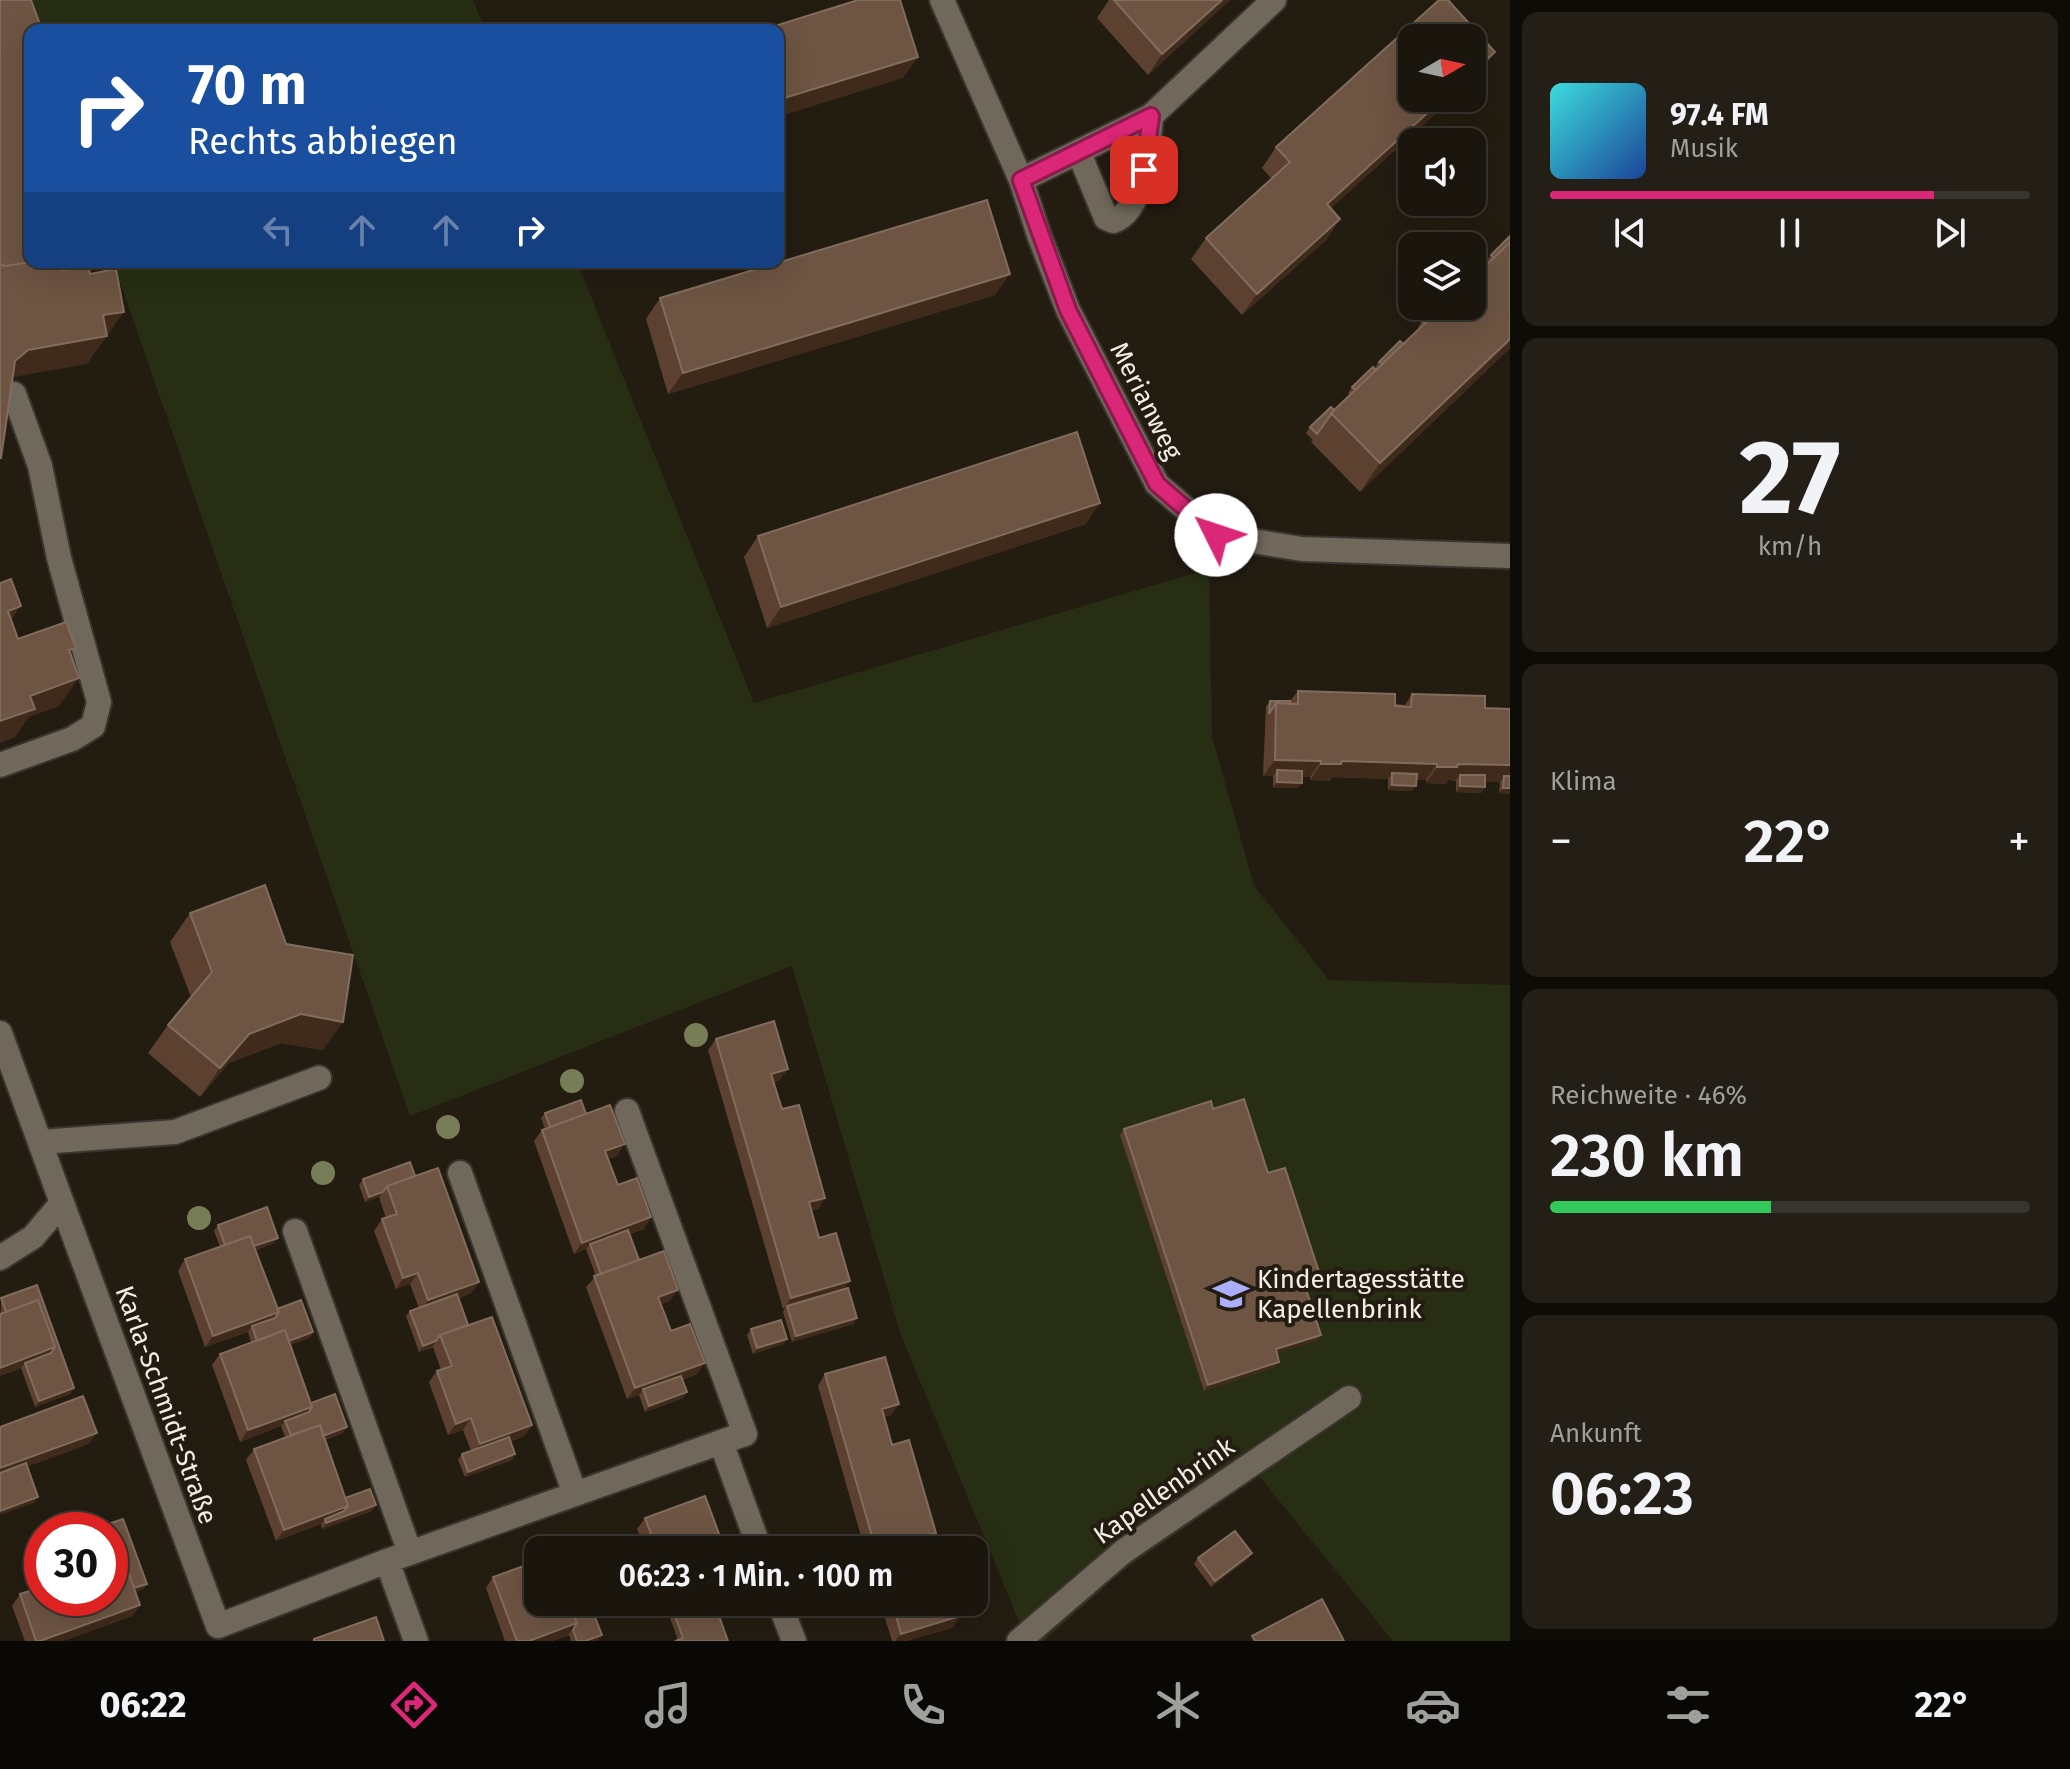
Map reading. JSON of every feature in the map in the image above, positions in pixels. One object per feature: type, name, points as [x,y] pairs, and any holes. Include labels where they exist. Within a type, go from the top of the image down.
[{"type":"street","name":"Merianweg","points":[[942,0],[1021,180],[1068,310],[1157,484],[1216,535],[1302,549],[1510,556]]},
{"type":"street","points":[[1021,180],[1151,116],[1274,0]]},
{"type":"street","points":[[1079,153],[1106,218],[1113,221],[1123,217],[1140,188],[1148,153],[1151,116]]},
{"type":"street","points":[[0,765],[72,739],[93,726],[99,702],[59,558],[40,466],[14,394]]},
{"type":"street","name":"Karla-Schmidt-Straße","points":[[0,1033],[221,1633],[399,1557],[745,1434],[627,1111]]},
{"type":"street","points":[[41,1142],[175,1132],[319,1078]]},
{"type":"street","points":[[460,1173],[575,1494]]},
{"type":"street","points":[[0,1258],[33,1237],[62,1203]]},
{"type":"street","points":[[295,1231],[399,1557],[416,1641]]},
{"type":"street","name":"Kapellenbrink","points":[[1019,1641],[1124,1551],[1349,1398]]},
{"type":"street","points":[[721,1442],[755,1536]]},
{"type":"street","points":[[784,1616],[794,1641]]},
{"type":"green space","points":[[22,0],[473,0],[483,24],[30,24]]},
{"type":"green space","points":[[115,268],[579,268],[754,703],[1209,569],[1212,736],[1254,886],[1329,980],[1510,985],[1510,1641],[1393,1641],[1259,1476],[1121,1572],[1044,1641],[1027,1641],[988,1546],[988,1536],[984,1536],[901,1335],[792,966],[410,1116]]},
{"type":"building","points":[[0,0],[31,0],[40,24],[24,24],[24,263],[0,264]]},
{"type":"building","points":[[858,0],[900,0],[918,57],[784,98],[784,24],[781,24]]},
{"type":"building","points":[[1114,0],[1222,0],[1162,54]]},
{"type":"building","points":[[1439,0],[1448,0],[1470,24],[1412,24]]},
{"type":"building","points":[[1398,37],[1398,112],[1429,112],[1411,128],[1398,128],[1398,140],[1327,204],[1340,219],[1257,294],[1206,238],[1290,162],[1276,147]]},
{"type":"building","points":[[1486,42],[1495,52],[1486,60]]},
{"type":"building","points":[[987,200],[1010,274],[683,373],[660,298],[760,268],[784,268],[784,261]]},
{"type":"building","points":[[1510,236],[1510,242],[1494,258],[1491,255]]},
{"type":"building","points":[[1510,242],[1510,339],[1380,463],[1331,413],[1428,320],[1486,320],[1486,265]]},
{"type":"building","points":[[24,263],[24,268],[88,268],[90,274],[116,269],[124,312],[103,315],[107,336],[28,350],[15,361],[0,458],[0,265]]},
{"type":"building","points":[[1400,341],[1403,344],[1382,364],[1379,362]]},
{"type":"building","points":[[1373,367],[1376,370],[1355,390],[1352,387]]},
{"type":"building","points":[[1331,407],[1334,410],[1317,434],[1310,427]]},
{"type":"building","points":[[1077,432],[1100,503],[781,607],[758,536]]},
{"type":"building","points":[[11,579],[21,606],[8,611],[18,639],[66,622],[76,648],[69,650],[79,678],[30,696],[35,709],[0,721],[0,583]]},
{"type":"building","points":[[1298,691],[1395,694],[1395,706],[1411,707],[1412,694],[1485,696],[1485,708],[1510,709],[1510,765],[1458,764],[1457,767],[1437,767],[1437,764],[1342,761],[1341,764],[1321,764],[1321,761],[1275,760],[1276,703],[1298,704]]},
{"type":"building","points":[[1270,701],[1290,701],[1290,704],[1276,703],[1269,714]]},
{"type":"building","points":[[1277,770],[1302,771],[1302,783],[1277,782]]},
{"type":"building","points":[[1392,773],[1417,774],[1416,786],[1392,785]]},
{"type":"building","points":[[1460,775],[1485,775],[1485,787],[1460,786]]},
{"type":"building","points":[[1504,776],[1510,776],[1510,788],[1503,788]]},
{"type":"building","points":[[265,885],[286,944],[353,955],[343,1022],[301,1014],[249,1034],[220,1068],[168,1025],[212,972],[190,913]]},
{"type":"building","points":[[774,1021],[788,1069],[771,1074],[782,1109],[799,1105],[825,1198],[809,1202],[819,1238],[836,1233],[850,1281],[791,1298],[716,1039]]},
{"type":"building","points":[[1244,1099],[1268,1173],[1285,1168],[1320,1275],[1303,1280],[1321,1335],[1276,1349],[1279,1362],[1208,1385],[1124,1129],[1211,1101],[1213,1109]]},
{"type":"building","points":[[581,1100],[586,1114],[550,1127],[545,1113]]},
{"type":"building","points":[[610,1105],[625,1144],[605,1151],[618,1185],[637,1178],[651,1217],[582,1243],[542,1130]]},
{"type":"building","points":[[410,1162],[415,1176],[387,1186],[383,1192],[369,1197],[363,1179]]},
{"type":"building","points":[[438,1168],[479,1282],[428,1300],[418,1273],[403,1278],[382,1219],[397,1214],[387,1186]]},
{"type":"building","points":[[267,1207],[278,1238],[254,1246],[250,1236],[225,1245],[218,1225]]},
{"type":"building","points":[[628,1230],[639,1260],[601,1274],[590,1244]]},
{"type":"building","points":[[250,1236],[279,1312],[213,1336],[185,1259]]},
{"type":"building","points":[[664,1251],[678,1290],[658,1297],[671,1331],[690,1324],[705,1363],[635,1388],[594,1276]]},
{"type":"building","points":[[37,1285],[74,1388],[39,1401],[25,1363],[51,1353],[55,1347],[38,1300],[6,1312],[1,1298]]},
{"type":"building","points":[[848,1288],[857,1318],[796,1336],[787,1306]]},
{"type":"building","points":[[457,1294],[468,1325],[440,1335],[436,1341],[423,1346],[410,1311]]},
{"type":"building","points":[[38,1300],[55,1347],[0,1368],[0,1314]]},
{"type":"building","points":[[301,1300],[313,1332],[289,1341],[285,1330],[257,1341],[252,1326],[275,1318],[279,1312],[277,1309]]},
{"type":"building","points":[[492,1317],[532,1425],[480,1444],[471,1418],[456,1424],[437,1371],[452,1366],[440,1335]]},
{"type":"building","points":[[781,1320],[787,1339],[757,1348],[751,1329]]},
{"type":"building","points":[[285,1330],[312,1407],[248,1430],[220,1354]]},
{"type":"building","points":[[885,1357],[899,1404],[882,1409],[892,1445],[909,1440],[936,1533],[926,1536],[872,1536],[825,1374]]},
{"type":"building","points":[[681,1376],[687,1392],[649,1406],[643,1389]]},
{"type":"building","points":[[335,1394],[347,1427],[323,1436],[320,1425],[291,1435],[285,1421],[309,1412],[311,1403]]},
{"type":"building","points":[[83,1396],[97,1433],[0,1468],[0,1427]]},
{"type":"building","points":[[320,1425],[348,1506],[284,1530],[254,1449]]},
{"type":"building","points":[[509,1437],[515,1454],[468,1472],[462,1454]]},
{"type":"building","points":[[26,1463],[38,1497],[0,1511],[0,1473]]},
{"type":"building","points":[[370,1489],[376,1505],[326,1523],[325,1519],[348,1506],[345,1498]]},
{"type":"building","points":[[705,1496],[720,1536],[652,1536],[645,1518]]},
{"type":"building","points":[[1235,1531],[1252,1553],[1215,1581],[1198,1558]]},
{"type":"building","points":[[128,1533],[147,1584],[134,1588],[128,1572]]},
{"type":"building","points":[[524,1566],[524,1616],[574,1616],[577,1623],[529,1641],[517,1641],[493,1577]]},
{"type":"building","points":[[128,1572],[140,1605],[128,1609]]},
{"type":"building","points":[[1322,1599],[1344,1641],[1255,1641],[1252,1636]]},
{"type":"building","points":[[27,1616],[109,1616],[40,1641],[36,1641]]},
{"type":"building","points":[[574,1616],[595,1616],[602,1635],[577,1641],[573,1630],[577,1623]]},
{"type":"building","points":[[675,1616],[719,1616],[728,1641],[675,1641],[683,1638]]},
{"type":"building","points":[[896,1616],[960,1616],[901,1634]]},
{"type":"building","points":[[376,1617],[384,1641],[314,1641],[314,1639]]},
{"type":"place","name":"Kindertagesstätte Kapellenbrink","points":[[1231,1294]]},
{"type":"route","points":[[1144,170],[1151,116],[1021,180],[1068,310],[1157,484],[1216,535]]}]
